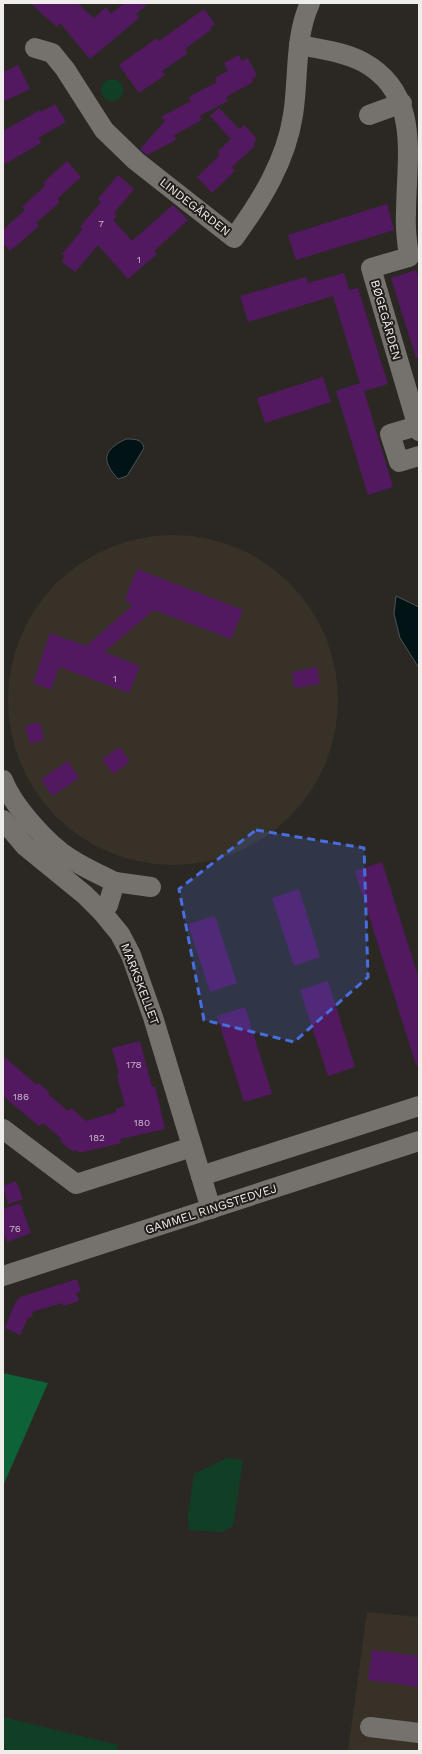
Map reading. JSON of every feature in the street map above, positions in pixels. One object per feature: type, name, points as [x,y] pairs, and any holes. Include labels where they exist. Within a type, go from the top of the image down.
[{"type":"street","name":"LINDEGÅRDEN","points":[[35,48],[52,53],[104,130],[136,161],[234,238],[259,203],[283,153],[293,116],[302,25],[310,3]]},
{"type":"street","name":"BØGEGÅRDEN","points":[[299,45],[346,55],[362,61],[388,80],[396,91],[408,117],[410,146],[406,233],[409,257],[371,268],[418,428],[390,434],[399,462],[419,456]]},
{"type":"street","points":[[369,115],[402,103]]},
{"type":"street","points":[[3,780],[18,806],[49,841],[70,858],[115,882],[151,887]]},
{"type":"street","name":"MARKSKELLET","points":[[3,820],[31,851],[71,883],[102,912],[120,934],[131,955],[153,1017],[211,1209]]},
{"type":"street","points":[[102,912],[108,905],[115,882]]},
{"type":"street","points":[[201,1176],[419,1106]]},
{"type":"street","points":[[3,1129],[76,1184],[192,1147]]},
{"type":"street","name":"GAMMEL RINGSTEDVEJ","points":[[3,1276],[419,1141]]},
{"type":"street","points":[[370,1727],[419,1733]]},
{"type":"highlighted area","points":[[256,830],[364,848],[368,977],[294,1042],[204,1020],[179,889]]},
{"type":"shaded area","points":[[126,439],[135,439],[140,441],[144,448],[127,476],[118,479],[109,466],[107,456],[113,447]]},
{"type":"shaded area","points":[[157,535],[189,535],[221,542],[251,554],[278,572],[301,595],[319,622],[326,637],[335,668],[338,684],[338,716],[335,732],[326,763],[319,778],[301,805],[278,828],[251,846],[221,858],[189,865],[157,865],[125,858],[95,846],[68,828],[45,805],[27,778],[15,748],[8,716],[8,684],[15,652],[27,622],[45,595],[68,572],[95,554],[125,542]]},
{"type":"shaded area","points":[[396,596],[419,607],[419,668],[400,638],[394,614]]},
{"type":"shaded area","points":[[367,1612],[419,1617],[419,1751],[348,1751]]},
{"type":"green space","points":[[112,79],[120,82],[123,90],[120,98],[112,101],[104,98],[101,90],[104,82]]},
{"type":"green space","points":[[3,1373],[48,1383],[3,1486]]},
{"type":"green space","points":[[227,1458],[243,1460],[233,1526],[222,1532],[189,1530],[188,1514],[194,1474]]},
{"type":"green space","points":[[3,1717],[118,1745],[117,1751],[3,1751]]},
{"type":"building","points":[[30,3],[77,3],[94,18],[106,7],[111,14],[124,3],[149,3],[136,14],[139,18],[90,59],[60,23],[57,27]]},
{"type":"building","points":[[204,9],[215,24],[210,28],[211,30],[185,49],[188,53],[162,71],[165,75],[139,93],[119,65],[157,38],[159,41]]},
{"type":"building","points":[[239,55],[242,61],[248,58],[257,76],[252,79],[253,82],[226,97],[228,101],[199,116],[202,120],[174,135],[176,140],[147,155],[140,149],[165,121],[161,117],[191,101],[189,97],[217,82],[215,78],[228,71],[224,63]]},
{"type":"building","points":[[18,65],[30,89],[3,102],[3,72]]},
{"type":"building","points":[[55,104],[66,122],[38,138],[41,143],[3,165],[3,131],[40,110],[41,112]]},
{"type":"building","points":[[219,108],[239,129],[244,125],[257,139],[253,143],[255,146],[232,167],[235,171],[212,193],[197,177],[220,155],[217,152],[231,139],[210,116]]},
{"type":"building","points":[[67,161],[81,177],[57,199],[60,202],[36,223],[39,226],[10,251],[3,243],[3,230],[25,210],[22,207],[45,186],[43,183]]},
{"type":"building","points":[[118,175],[134,189],[114,213],[117,216],[113,220],[132,241],[173,205],[188,220],[154,251],[157,254],[128,279],[98,245],[75,272],[61,261],[65,256],[62,254],[83,229],[80,227],[101,202],[98,199]]},
{"type":"building","points":[[387,204],[394,230],[296,260],[288,235]]},
{"type":"building","points":[[416,270],[419,279],[419,357],[416,358],[391,278]]},
{"type":"building","points":[[344,273],[349,290],[358,288],[388,384],[364,391],[393,487],[368,495],[336,391],[360,383],[333,296],[248,322],[240,296],[306,277],[308,283]]},
{"type":"building","points":[[323,377],[331,402],[265,423],[257,398]]},
{"type":"building","points":[[137,569],[243,610],[231,639],[154,610],[104,652],[140,666],[129,693],[59,667],[51,690],[33,683],[50,633],[86,646],[132,606],[125,599]]},
{"type":"building","points":[[317,667],[320,684],[294,688],[292,672]]},
{"type":"building","points":[[40,722],[44,740],[30,744],[25,726]]},
{"type":"building","points":[[120,747],[130,762],[113,774],[102,759]]},
{"type":"building","points":[[68,761],[79,778],[52,796],[41,779]]},
{"type":"building","points":[[382,862],[419,979],[419,1065],[416,1065],[355,871]]},
{"type":"building","points":[[299,889],[320,957],[294,966],[272,898]]},
{"type":"building","points":[[215,916],[237,983],[210,992],[188,924]]},
{"type":"building","points":[[328,981],[355,1067],[328,1076],[300,990]]},
{"type":"building","points":[[245,1007],[272,1094],[244,1102],[217,1016]]},
{"type":"building","points":[[140,1041],[152,1087],[155,1086],[165,1129],[120,1139],[121,1143],[79,1153],[77,1150],[72,1151],[60,1141],[62,1139],[43,1123],[39,1126],[3,1096],[3,1056],[37,1085],[39,1083],[50,1093],[48,1094],[68,1111],[71,1108],[86,1121],[116,1112],[116,1109],[125,1106],[112,1048]]},
{"type":"building","points":[[16,1181],[23,1199],[8,1204],[3,1186]]},
{"type":"building","points":[[20,1203],[31,1233],[7,1242],[3,1231],[3,1209]]},
{"type":"building","points":[[77,1279],[81,1292],[76,1293],[79,1301],[63,1306],[62,1303],[32,1312],[33,1316],[28,1318],[20,1335],[5,1328],[15,1303],[20,1297]]},
{"type":"building","points":[[372,1650],[419,1656],[419,1687],[368,1680]]}]
